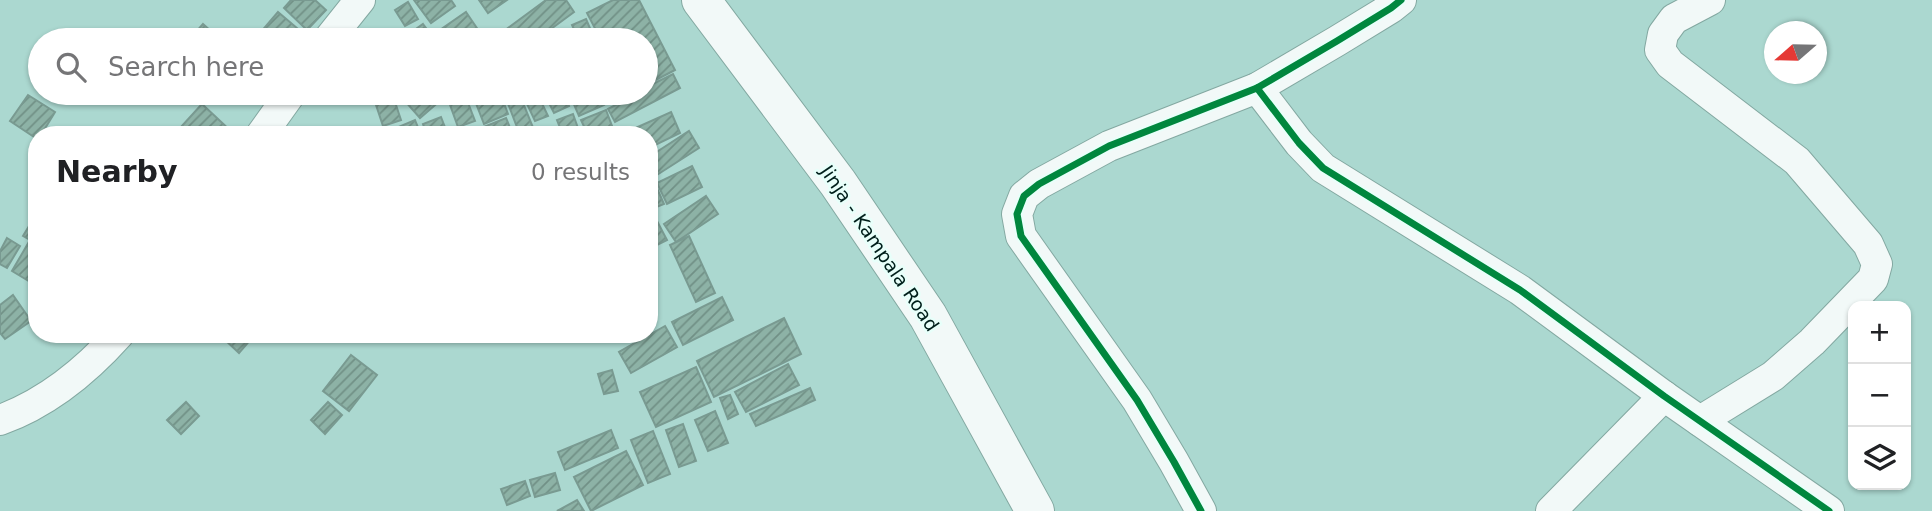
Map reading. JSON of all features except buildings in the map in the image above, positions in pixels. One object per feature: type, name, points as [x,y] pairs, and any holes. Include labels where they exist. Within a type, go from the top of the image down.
[{"type":"highway","name":"Jinja - Kampala Road","points":[[701,0],[838,183],[928,316],[1035,511]]},
{"type":"street","points":[[338,28],[360,0]]},
{"type":"street","points":[[1201,511],[1138,400],[1021,236],[1017,214],[1024,196],[1039,184],[1109,146],[1257,88],[1401,0]]},
{"type":"street","points":[[1700,421],[1773,376],[1812,342],[1873,279],[1877,264],[1868,244],[1797,161],[1670,64],[1660,50],[1663,34],[1674,19],[1710,0]]},
{"type":"street","points":[[1257,88],[1299,143],[1323,168],[1520,290],[1664,396],[1829,511]]},
{"type":"street","points":[[267,126],[282,105]]},
{"type":"street","points":[[0,420],[24,411],[78,376],[110,343]]},
{"type":"street","points":[[1550,511],[1664,396]]},
{"type":"cycle path","points":[[1201,511],[1137,400],[1021,236],[1017,214],[1024,196],[1039,184],[1109,146],[1257,88],[1401,0]]},
{"type":"cycle path","points":[[1257,88],[1299,143],[1323,168],[1520,290],[1664,396],[1829,511]]}]
